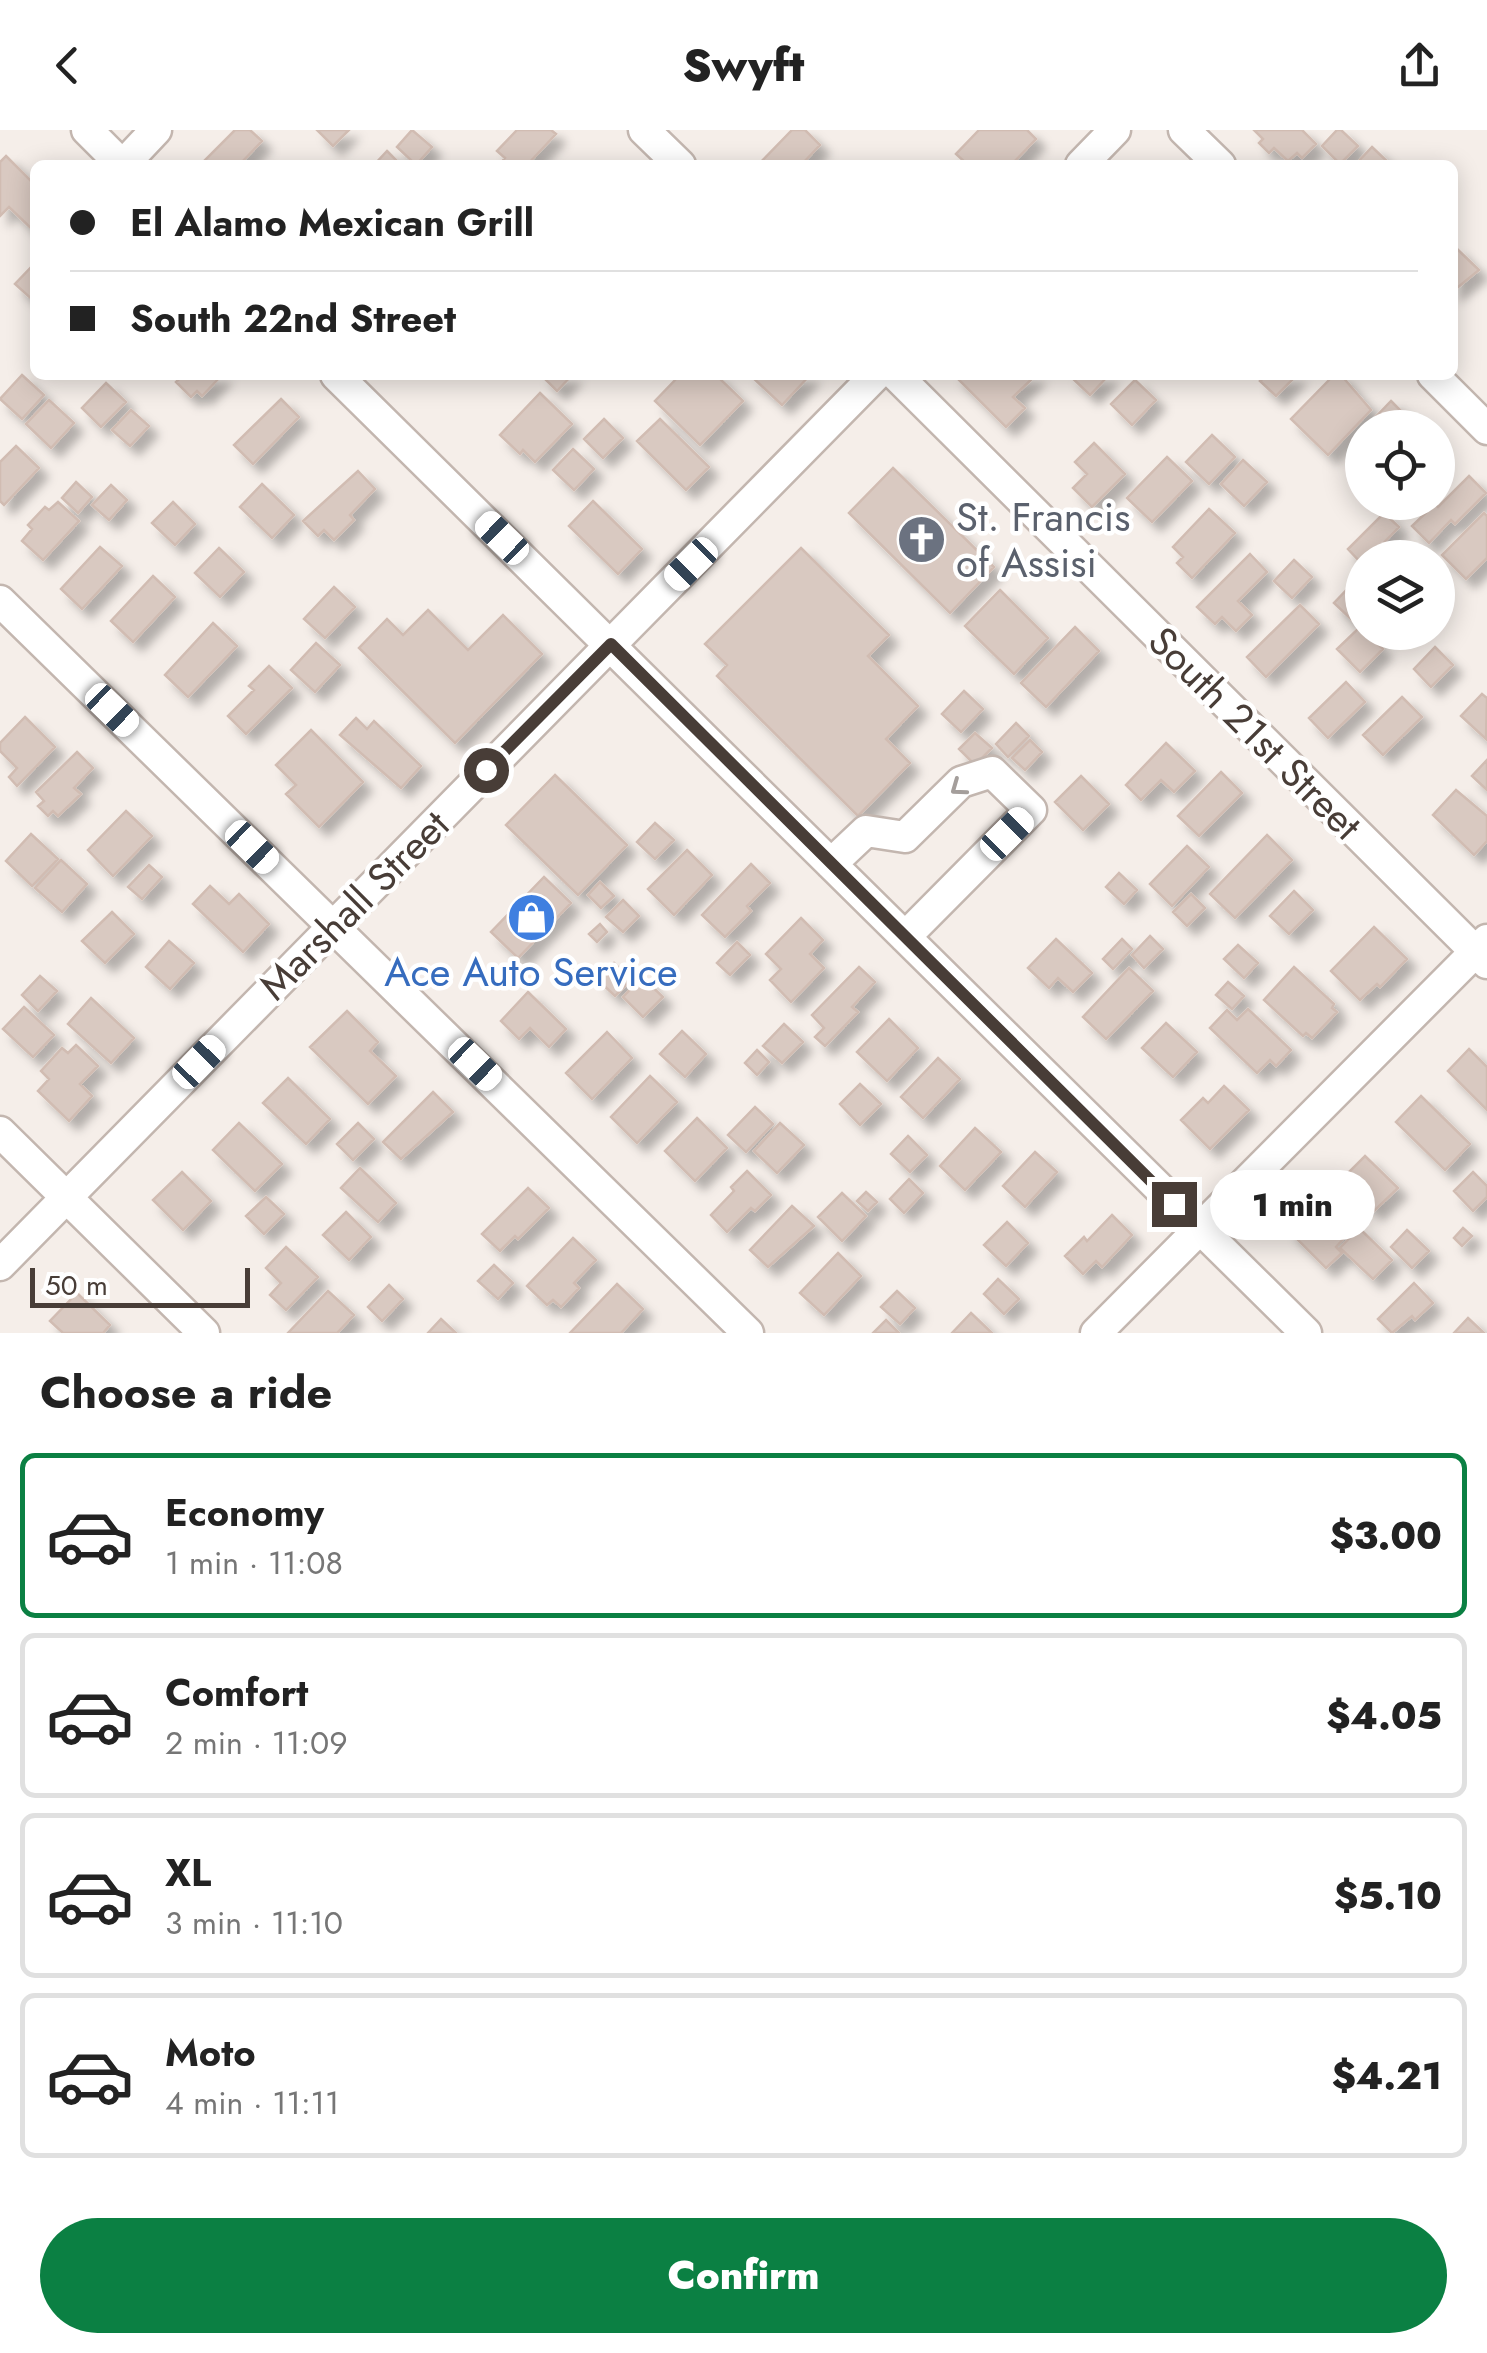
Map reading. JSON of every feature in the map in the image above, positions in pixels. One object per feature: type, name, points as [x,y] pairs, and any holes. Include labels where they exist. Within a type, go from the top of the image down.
[{"type":"street","points":[[87,130],[117,160]]},
{"type":"street","points":[[127,160],[156,130]]},
{"type":"street","points":[[644,130],[675,160]]},
{"type":"street","points":[[1086,160],[1115,130]]},
{"type":"street","points":[[1184,130],[1215,160]]},
{"type":"street","points":[[341,380],[1306,1333]]},
{"type":"street","name":"Marshall Street","points":[[0,1265],[871,380]]},
{"type":"street","name":"South 21st Street","points":[[901,380],[1483,951]]},
{"type":"street","points":[[1438,380],[1487,428]]},
{"type":"street","points":[[0,600],[748,1333]]},
{"type":"street","points":[[832,864],[866,831],[905,837],[960,782],[992,772],[1032,810],[905,937]]},
{"type":"street","points":[[1096,1333],[1483,951]]},
{"type":"street","points":[[0,1132],[204,1333]]},
{"type":"building","points":[[235,130],[250,130],[262,141],[244,160],[205,160]]},
{"type":"building","points":[[317,130],[349,130],[333,146]]},
{"type":"building","points":[[412,130],[432,147],[420,160],[411,160],[397,147]]},
{"type":"building","points":[[517,130],[551,130],[556,134],[532,160],[503,160],[497,151]]},
{"type":"building","points":[[792,130],[805,130],[820,145],[806,160],[763,160]]},
{"type":"building","points":[[979,130],[1027,130],[1036,139],[1016,160],[963,160],[956,154]]},
{"type":"building","points":[[1254,130],[1302,130],[1316,144],[1302,158],[1297,153],[1287,160],[1274,148],[1269,153],[1259,143],[1263,139]]},
{"type":"building","points":[[1341,130],[1358,146],[1344,160],[1336,160],[1322,146]]},
{"type":"building","points":[[1372,147],[1386,160],[1360,160]]},
{"type":"building","points":[[387,151],[396,160],[379,160]]},
{"type":"building","points":[[6,156],[30,180],[30,227],[9,207],[0,216],[0,162]]},
{"type":"building","points":[[1458,250],[1479,270],[1458,287]]},
{"type":"building","points":[[30,268],[30,298],[15,284]]},
{"type":"building","points":[[22,375],[44,395],[22,419],[0,399]]},
{"type":"building","points":[[217,380],[202,396],[197,391],[191,397],[176,382]]},
{"type":"building","points":[[546,380],[567,380],[557,391]]},
{"type":"building","points":[[675,380],[721,380],[743,401],[700,445],[655,401]]},
{"type":"building","points":[[755,380],[805,380],[782,405]]},
{"type":"building","points":[[959,380],[1031,380],[1013,397],[1025,408],[1006,427]]},
{"type":"building","points":[[1074,380],[1104,380],[1090,395]]},
{"type":"building","points":[[1135,380],[1156,400],[1132,425],[1111,404]]},
{"type":"building","points":[[1261,380],[1292,380],[1276,396]]},
{"type":"building","points":[[1329,380],[1345,380],[1371,410],[1345,410],[1345,437],[1328,455],[1291,419]]},
{"type":"building","points":[[106,383],[126,402],[101,427],[82,408]]},
{"type":"building","points":[[540,393],[572,424],[535,462],[500,435]]},
{"type":"building","points":[[281,399],[299,417],[253,464],[234,445]]},
{"type":"building","points":[[49,400],[74,423],[51,448],[26,424]]},
{"type":"building","points":[[1391,401],[1400,410],[1382,410]]},
{"type":"building","points":[[131,410],[149,426],[130,446],[112,430]]},
{"type":"building","points":[[604,419],[623,438],[603,458],[584,439]]},
{"type":"building","points":[[660,419],[709,467],[686,490],[637,441]]},
{"type":"building","points":[[1212,435],[1235,457],[1209,484],[1186,462]]},
{"type":"building","points":[[1094,443],[1125,474],[1092,507],[1073,488],[1087,474],[1075,462]]},
{"type":"building","points":[[16,446],[39,468],[4,505],[0,501],[0,462]]},
{"type":"building","points":[[573,449],[594,469],[574,490],[553,470]]},
{"type":"building","points":[[1167,457],[1192,481],[1152,522],[1127,498]]},
{"type":"building","points":[[1243,460],[1267,482],[1244,506],[1221,484]]},
{"type":"building","name":"St. Francis of Assisi","points":[[893,468],[994,567],[950,613],[849,513]]},
{"type":"building","points":[[358,471],[375,489],[350,515],[354,520],[334,540],[324,530],[318,536],[303,521]]},
{"type":"building","points":[[1469,476],[1486,493],[1455,524],[1451,520],[1455,520],[1455,490]]},
{"type":"building","points":[[76,482],[92,497],[78,513],[62,498]]},
{"type":"building","points":[[262,484],[294,515],[272,538],[240,507]]},
{"type":"building","points":[[111,485],[127,500],[109,520],[92,505]]},
{"type":"building","points":[[593,501],[642,549],[618,574],[569,526]]},
{"type":"building","points":[[58,502],[79,521],[43,560],[22,541],[32,529],[28,525],[45,507],[49,510]]},
{"type":"building","points":[[173,502],[195,524],[175,545],[152,523]]},
{"type":"building","points":[[1209,509],[1235,533],[1192,578],[1177,563],[1183,557],[1173,547]]},
{"type":"building","points":[[1484,513],[1487,516],[1487,558],[1466,579],[1455,568],[1455,542]]},
{"type":"building","points":[[1377,520],[1392,520],[1399,527],[1386,540],[1357,540]]},
{"type":"building","points":[[1418,520],[1451,520],[1432,540],[1426,540],[1412,526]]},
{"type":"building","points":[[100,547],[122,566],[82,609],[61,589]]},
{"type":"building","points":[[219,548],[244,572],[220,597],[195,573]]},
{"type":"building","points":[[801,548],[889,635],[868,656],[918,706],[886,739],[910,763],[858,816],[717,676],[727,665],[705,644]]},
{"type":"building","points":[[1250,554],[1267,572],[1238,601],[1252,615],[1236,631],[1222,617],[1215,624],[1197,607]]},
{"type":"building","points":[[1294,560],[1312,577],[1292,598],[1274,581]]},
{"type":"building","points":[[153,576],[175,597],[133,642],[111,621]]},
{"type":"building","points":[[334,587],[355,607],[325,638],[304,619]]},
{"type":"building","points":[[1000,590],[1048,638],[1014,674],[965,626]]},
{"type":"building","points":[[1345,591],[1345,613],[1334,603]]},
{"type":"building","points":[[1300,605],[1319,624],[1266,677],[1247,657]]},
{"type":"building","points":[[428,610],[468,650],[503,615],[542,654],[455,743],[359,648],[387,619],[403,635]]},
{"type":"building","points":[[213,623],[237,646],[188,697],[165,675]]},
{"type":"building","points":[[1075,627],[1099,651],[1046,707],[1021,683]]},
{"type":"building","points":[[1345,641],[1345,650],[1382,650],[1360,672],[1337,649]]},
{"type":"building","points":[[316,643],[340,665],[315,692],[291,670]]},
{"type":"building","points":[[1432,650],[1438,650],[1453,665],[1431,687],[1414,669]]},
{"type":"building","points":[[269,666],[292,688],[246,734],[228,716],[254,690],[249,686]]},
{"type":"building","points":[[1346,682],[1365,702],[1328,738],[1309,718]]},
{"type":"building","points":[[964,691],[983,709],[961,732],[942,714]]},
{"type":"building","points":[[1482,694],[1487,698],[1486,739],[1461,716]]},
{"type":"building","points":[[1402,697],[1422,717],[1383,755],[1363,735]]},
{"type":"building","points":[[25,717],[55,747],[17,786],[9,777],[17,768],[0,751],[0,743]]},
{"type":"building","points":[[356,718],[367,729],[374,721],[421,766],[401,788],[340,735]]},
{"type":"building","points":[[1016,723],[1029,736],[1008,757],[996,744]]},
{"type":"building","points":[[311,730],[363,782],[319,827],[286,794],[296,785],[276,765]]},
{"type":"building","points":[[975,733],[992,748],[975,765],[959,749]]},
{"type":"building","points":[[1030,740],[1042,752],[1025,770],[1012,758]]},
{"type":"building","points":[[1166,743],[1195,771],[1174,792],[1161,780],[1141,800],[1126,785]]},
{"type":"building","points":[[77,752],[93,768],[74,788],[81,794],[58,816],[53,811],[48,816],[38,806],[44,801],[36,792]]},
{"type":"building","points":[[1487,760],[1487,790],[1472,776]]},
{"type":"building","points":[[1221,772],[1242,793],[1199,836],[1178,816]]},
{"type":"building","points":[[555,775],[627,845],[578,895],[506,825]]},
{"type":"building","points":[[1081,776],[1109,804],[1083,830],[1055,802]]},
{"type":"building","points":[[1456,790],[1487,816],[1487,841],[1474,855],[1433,815]]},
{"type":"building","points":[[126,811],[152,836],[113,876],[88,850]]},
{"type":"building","points":[[655,823],[674,840],[655,859],[637,842]]},
{"type":"building","points":[[31,834],[58,859],[32,886],[6,861]]},
{"type":"building","points":[[1267,835],[1292,860],[1235,918],[1210,894]]},
{"type":"building","points":[[1187,846],[1209,867],[1172,906],[1150,884]]},
{"type":"building","points":[[687,850],[712,875],[674,915],[648,889]]},
{"type":"building","points":[[61,860],[87,884],[62,912],[35,888]]},
{"type":"building","points":[[751,864],[770,883],[747,906],[751,911],[725,937],[702,915]]},
{"type":"building","points":[[149,865],[162,877],[142,899],[128,887]]},
{"type":"building","points":[[1119,873],[1137,890],[1124,904],[1106,887]]},
{"type":"building","name":"Ace Auto Service","points":[[544,877],[571,903],[518,958],[491,932]]},
{"type":"building","points":[[600,882],[614,896],[601,908],[588,895]]},
{"type":"building","points":[[210,886],[229,904],[239,894],[269,924],[243,952],[193,904]]},
{"type":"building","points":[[1294,891],[1313,910],[1289,934],[1270,916]]},
{"type":"building","points":[[1191,894],[1205,908],[1187,926],[1173,912]]},
{"type":"building","points":[[623,900],[639,916],[623,932],[606,917]]},
{"type":"building","points":[[112,912],[134,934],[105,963],[82,941]]},
{"type":"building","points":[[801,918],[823,940],[810,954],[824,968],[791,1002],[770,980],[781,969],[766,954]]},
{"type":"building","points":[[600,924],[607,932],[597,942],[589,934]]},
{"type":"building","points":[[1374,927],[1407,959],[1380,987],[1377,984],[1360,1000],[1331,971]]},
{"type":"building","points":[[1150,936],[1163,949],[1144,968],[1132,955]]},
{"type":"building","points":[[1056,939],[1092,973],[1073,992],[1058,978],[1049,988],[1028,968]]},
{"type":"building","points":[[1122,939],[1132,949],[1113,969],[1103,959]]},
{"type":"building","points":[[169,941],[194,963],[170,989],[146,967]]},
{"type":"building","points":[[737,942],[750,955],[730,975],[717,963]]},
{"type":"building","points":[[1238,945],[1258,963],[1244,978],[1224,959]]},
{"type":"building","points":[[614,963],[631,980],[615,996],[598,980]]},
{"type":"building","points":[[859,967],[875,982],[852,1007],[858,1012],[825,1046],[815,1037],[824,1028],[812,1015]]},
{"type":"building","points":[[1294,967],[1334,1004],[1332,1008],[1337,1012],[1312,1038],[1306,1033],[1303,1036],[1264,1000]]},
{"type":"building","points":[[1129,968],[1153,991],[1106,1039],[1083,1017]]},
{"type":"building","points":[[40,976],[57,991],[38,1011],[22,995]]},
{"type":"building","points":[[642,977],[663,997],[643,1017],[623,997]]},
{"type":"building","points":[[1228,982],[1244,996],[1232,1009],[1216,995]]},
{"type":"building","points":[[528,992],[566,1029],[549,1047],[530,1028],[519,1039],[501,1021]]},
{"type":"building","points":[[91,998],[134,1038],[111,1063],[68,1024]]},
{"type":"building","points":[[24,1007],[54,1035],[33,1057],[3,1029]]},
{"type":"building","points":[[1248,1009],[1291,1050],[1276,1066],[1270,1060],[1257,1073],[1210,1028],[1227,1010],[1237,1020]]},
{"type":"building","points":[[347,1011],[378,1042],[370,1051],[396,1076],[368,1104],[310,1047]]},
{"type":"building","points":[[889,1019],[918,1048],[887,1081],[857,1052]]},
{"type":"building","points":[[1166,1023],[1197,1052],[1173,1077],[1142,1048]]},
{"type":"building","points":[[784,1024],[803,1042],[782,1063],[763,1046]]},
{"type":"building","points":[[682,1031],[706,1054],[685,1077],[660,1054]]},
{"type":"building","points":[[607,1032],[632,1058],[592,1099],[566,1073]]},
{"type":"building","points":[[76,1045],[98,1066],[80,1084],[92,1096],[69,1121],[38,1091],[49,1079],[41,1071],[62,1048],[68,1053]]},
{"type":"building","points":[[1469,1049],[1487,1067],[1487,1110],[1448,1071]]},
{"type":"building","points":[[757,1050],[769,1062],[757,1075],[745,1063]]},
{"type":"building","points":[[938,1058],[960,1079],[923,1118],[901,1097]]},
{"type":"building","points":[[650,1076],[677,1102],[637,1143],[611,1117]]},
{"type":"building","points":[[288,1078],[330,1119],[306,1144],[263,1103]]},
{"type":"building","points":[[860,1084],[881,1104],[860,1125],[840,1104]]},
{"type":"building","points":[[1224,1086],[1249,1110],[1210,1149],[1181,1120],[1203,1098],[1208,1103]]},
{"type":"building","points":[[433,1092],[453,1112],[401,1159],[383,1142]]},
{"type":"building","points":[[1421,1096],[1470,1144],[1445,1170],[1396,1122]]},
{"type":"building","points":[[755,1107],[773,1124],[746,1152],[728,1135]]},
{"type":"building","points":[[697,1118],[727,1148],[695,1181],[665,1151]]},
{"type":"building","points":[[239,1123],[282,1164],[255,1191],[213,1150]]},
{"type":"building","points":[[358,1123],[374,1139],[353,1160],[337,1144]]},
{"type":"building","points":[[780,1123],[804,1145],[777,1173],[754,1151]]},
{"type":"building","points":[[975,1128],[1001,1152],[965,1190],[940,1166]]},
{"type":"building","points":[[908,1136],[927,1155],[910,1172],[891,1154]]},
{"type":"building","points":[[1035,1152],[1057,1172],[1025,1207],[1003,1186]]},
{"type":"building","points":[[1365,1156],[1398,1188],[1374,1211],[1342,1179]]},
{"type":"building","points":[[360,1168],[396,1203],[378,1222],[341,1188]]},
{"type":"building","points":[[747,1171],[771,1195],[727,1232],[711,1215]]},
{"type":"building","points":[[182,1172],[211,1201],[183,1230],[153,1200]]},
{"type":"building","points":[[1473,1172],[1487,1186],[1487,1197],[1473,1211],[1454,1191]]},
{"type":"building","points":[[909,1179],[923,1193],[904,1213],[890,1199]]},
{"type":"building","points":[[528,1188],[549,1208],[500,1251],[482,1234]]},
{"type":"building","points":[[866,1192],[877,1202],[868,1211],[857,1201]]},
{"type":"building","points":[[842,1193],[866,1216],[842,1241],[818,1217]]},
{"type":"building","points":[[266,1197],[284,1214],[264,1234],[246,1216]]},
{"type":"building","points":[[1314,1204],[1346,1236],[1336,1247],[1342,1253],[1326,1268],[1288,1230]]},
{"type":"building","points":[[792,1206],[814,1226],[768,1267],[750,1250]]},
{"type":"building","points":[[346,1212],[371,1237],[349,1260],[323,1235]]},
{"type":"building","points":[[1112,1215],[1132,1235],[1102,1267],[1096,1261],[1083,1274],[1065,1256],[1084,1237],[1087,1241]]},
{"type":"building","points":[[1007,1222],[1028,1243],[1006,1266],[984,1245]]},
{"type":"building","points":[[1359,1228],[1392,1260],[1373,1279],[1340,1248]]},
{"type":"building","points":[[1463,1228],[1472,1236],[1462,1246],[1454,1238]]},
{"type":"building","points":[[1407,1230],[1429,1251],[1412,1268],[1391,1247]]},
{"type":"building","points":[[573,1238],[596,1260],[574,1283],[579,1288],[561,1307],[553,1300],[547,1305],[527,1286]]},
{"type":"building","points":[[286,1247],[318,1277],[286,1310],[270,1295],[281,1283],[266,1268]]},
{"type":"building","points":[[838,1253],[861,1276],[824,1315],[800,1293]]},
{"type":"building","points":[[494,1265],[513,1283],[498,1299],[478,1281]]},
{"type":"building","points":[[998,1279],[1019,1299],[1004,1314],[984,1294]]},
{"type":"building","points":[[1414,1283],[1433,1303],[1415,1320],[1412,1316],[1392,1333],[1378,1319]]},
{"type":"building","points":[[617,1284],[643,1309],[621,1333],[570,1333]]},
{"type":"building","points":[[389,1285],[403,1299],[382,1321],[368,1307]]},
{"type":"building","points":[[328,1291],[354,1315],[337,1333],[288,1333]]},
{"type":"building","points":[[897,1291],[915,1308],[900,1324],[881,1307]]},
{"type":"building","points":[[77,1293],[110,1325],[103,1333],[63,1333],[50,1321]]},
{"type":"building","points":[[971,1313],[992,1333],[952,1333]]},
{"type":"building","points":[[1468,1318],[1484,1333],[1454,1333]]},
{"type":"building","points":[[441,1319],[456,1333],[428,1333]]},
{"type":"building","points":[[886,1320],[899,1333],[873,1333]]},
{"type":"place","name":"St. Francis of Assisi","points":[[921,540]]},
{"type":"place","name":"Ace Auto Service","points":[[531,917]]},
{"type":"route","points":[[486,770],[611,644],[1174,1204]]}]
